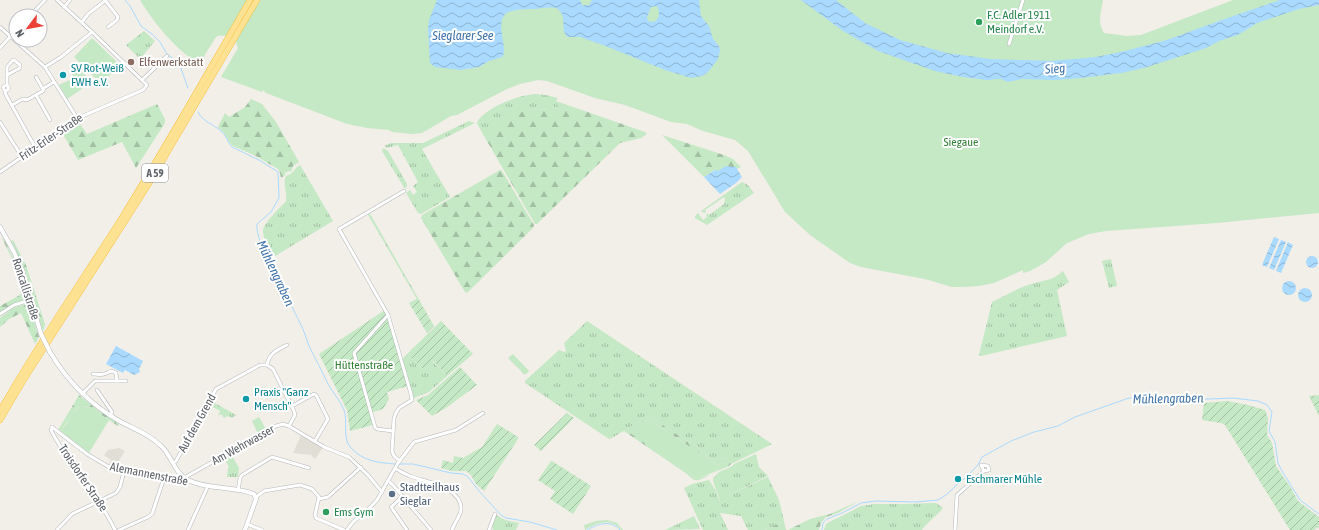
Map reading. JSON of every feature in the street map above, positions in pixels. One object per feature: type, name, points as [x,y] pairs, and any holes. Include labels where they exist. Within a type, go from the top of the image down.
[{"type":"highway","name":"A 59","points":[[0,420],[23,381],[148,185],[230,40],[250,0]]},
{"type":"highway","name":"A 59","points":[[0,411],[124,215],[230,40],[256,0]]},
{"type":"street","points":[[38,8],[45,0]]},
{"type":"street","points":[[57,0],[142,80],[167,56]]},
{"type":"street","points":[[64,7],[70,0]]},
{"type":"street","points":[[82,22],[88,14],[106,0],[118,18],[108,27]]},
{"type":"street","points":[[1009,44],[1023,0]]},
{"type":"street","points":[[45,67],[61,57],[92,32]]},
{"type":"street","points":[[0,48],[8,39]]},
{"type":"street","points":[[25,48],[45,67],[77,118]]},
{"type":"street","points":[[7,76],[20,68],[20,65],[14,60],[8,65],[6,86],[8,89],[5,91],[35,147]]},
{"type":"street","points":[[36,77],[43,90]]},
{"type":"street","name":"Fritz-Erler-Straße","points":[[0,172],[77,118],[143,90],[147,85],[142,80]]},
{"type":"street","points":[[12,106],[23,99],[27,100],[37,97],[43,90],[54,82]]},
{"type":"street","points":[[37,97],[50,120]]},
{"type":"street","points":[[0,122],[22,157]]},
{"type":"street","points":[[404,191],[339,229],[388,315],[412,400],[396,412],[394,418],[392,451],[398,465],[410,476],[449,490],[456,495],[460,503],[461,511],[452,530]]},
{"type":"street","name":"Roncallistraße","points":[[0,227],[20,266],[41,334],[64,374],[82,394],[110,416],[156,441],[163,447],[184,478]]},
{"type":"street","points":[[0,314],[14,305],[30,300]]},
{"type":"street","points":[[388,315],[354,353],[375,427],[377,429],[393,431]]},
{"type":"street","points":[[287,345],[271,354],[268,358],[267,365],[274,372],[292,406],[295,415],[289,426]]},
{"type":"street","name":"Auf dem Grend","points":[[173,463],[216,389],[260,365],[267,365]]},
{"type":"street","points":[[93,374],[104,374],[112,371],[116,373],[117,381]]},
{"type":"street","points":[[82,394],[95,381],[126,381]]},
{"type":"street","points":[[97,390],[112,412],[110,416]]},
{"type":"street","points":[[292,406],[314,394],[316,395],[328,420],[315,441]]},
{"type":"street","points":[[348,530],[352,523],[369,509],[382,492],[398,465],[416,441],[456,430],[483,413]]},
{"type":"street","name":"Am Wehrwasser","points":[[184,478],[276,426],[283,424],[324,447],[349,457],[361,467],[382,492]]},
{"type":"street","name":"Alemannenstraße","points":[[52,427],[110,468],[164,478],[184,478],[199,484],[251,493],[256,497]]},
{"type":"street","name":"Troisdorfer Straße","points":[[52,427],[52,430],[64,452],[99,501],[115,530]]},
{"type":"street","points":[[238,491],[240,478],[242,475],[272,458],[309,468]]},
{"type":"street","points":[[319,498],[328,497],[361,467]]},
{"type":"street","points":[[57,530],[72,514],[114,494],[118,490],[124,471]]},
{"type":"street","points":[[955,530],[957,495],[984,472]]},
{"type":"street","points":[[119,530],[152,514],[164,478]]},
{"type":"street","points":[[388,481],[403,496],[431,530]]},
{"type":"street","points":[[245,530],[256,497],[264,491],[300,485],[306,486],[314,491],[319,498],[315,515],[316,518],[344,530]]},
{"type":"street","points":[[188,530],[207,488]]},
{"type":"street","points":[[403,496],[391,507],[407,530]]},
{"type":"street","points":[[489,530],[495,514]]},
{"type":"street","points":[[247,524],[262,530]]},
{"type":"street","points":[[332,530],[333,525]]},
{"type":"shaded area","points":[[301,435],[321,447],[322,449],[315,459],[311,455],[293,453]]},
{"type":"shaded area","points":[[119,448],[125,451],[115,467],[108,465],[111,460],[104,455],[108,450]]},
{"type":"green space","name":"Siegaue","points":[[140,0],[1103,0],[1100,21],[1104,33],[1127,36],[1141,35],[1233,0],[1319,0],[1319,213],[1217,223],[1106,231],[1089,234],[1067,243],[1046,262],[1030,271],[1023,273],[1023,270],[994,283],[979,286],[952,287],[925,279],[861,267],[850,263],[810,235],[785,212],[748,151],[735,140],[703,131],[687,124],[671,122],[625,105],[595,98],[547,81],[538,80],[507,89],[457,115],[451,116],[422,133],[413,134],[392,132],[389,130],[347,124],[266,93],[263,90],[262,92],[221,77],[238,48],[236,42],[226,36],[216,37],[199,64],[174,44],[152,18]]},
{"type":"green space","points":[[144,31],[155,41],[140,59],[126,45]]},
{"type":"green space","points":[[92,38],[120,65],[101,84],[74,57]]},
{"type":"green space","points":[[78,68],[90,80],[84,86],[72,74]]},
{"type":"green space","points":[[74,78],[82,89],[67,99],[59,85]]},
{"type":"green space","points":[[535,94],[558,98],[556,101],[558,106],[554,112],[538,109],[531,110],[497,126],[480,129],[477,123],[479,119],[497,105],[512,99]]},
{"type":"green space","points":[[251,99],[262,104],[276,122],[299,162],[293,166],[291,172],[289,171],[285,173],[285,175],[281,178],[278,169],[254,155],[233,146],[218,127],[225,113],[229,117],[245,107]]},
{"type":"green space","points":[[556,101],[647,134],[641,138],[620,143],[537,224],[535,224],[480,129],[497,126],[512,116],[524,111],[540,109],[554,111],[558,106]]},
{"type":"green space","points":[[157,104],[165,119],[165,123],[136,168],[122,142],[78,160],[61,131],[77,120],[87,134]]},
{"type":"green space","points":[[469,121],[475,123],[422,149],[450,197],[421,214],[418,213],[406,193],[410,190],[413,195],[417,192],[413,186],[418,182],[398,145],[387,148],[384,146],[391,143],[423,143]]},
{"type":"green space","points":[[662,135],[724,155],[733,159],[741,167],[717,172],[715,170],[704,177]]},
{"type":"green space","points":[[383,148],[388,151],[407,184],[405,189],[382,151]]},
{"type":"green space","points":[[300,165],[333,221],[275,256],[265,240],[263,231],[269,220],[286,201],[286,176],[291,174]]},
{"type":"green space","points":[[500,170],[534,225],[533,228],[467,293],[421,218],[422,215]]},
{"type":"green space","points":[[742,182],[748,185],[754,193],[707,225],[695,218],[698,213],[703,220],[707,217],[706,214],[709,215],[724,204],[724,197],[705,210],[705,213],[701,211]]},
{"type":"green space","points":[[369,212],[418,298],[417,299],[367,213]]},
{"type":"green space","points":[[2,238],[4,239],[17,266],[27,297],[0,312],[0,306],[21,293],[15,265]]},
{"type":"green space","points":[[13,240],[26,265],[45,324],[43,332],[26,273],[11,241]]},
{"type":"green space","points":[[1111,259],[1117,286],[1109,288],[1102,261]]},
{"type":"green space","points":[[1063,271],[1069,282],[1057,290],[1067,336],[981,356],[979,355],[992,302],[1024,286],[1053,278]]},
{"type":"green space","points":[[418,298],[434,326],[427,333],[409,303]]},
{"type":"green space","points":[[25,304],[30,308],[39,337],[35,344],[21,313],[9,319],[0,327],[0,318],[13,308]]},
{"type":"green space","name":"Hüttenstraße","points":[[385,310],[408,386],[387,392],[389,399],[383,409],[370,413],[373,425],[350,431],[347,410],[319,354]]},
{"type":"green space","points":[[441,321],[473,354],[447,376],[433,361],[424,370],[407,354]]},
{"type":"green space","points":[[587,321],[772,444],[731,464],[727,458],[717,460],[709,457],[697,447],[652,418],[645,418],[609,439],[525,383],[525,381],[559,350],[564,352],[566,351],[564,343]]},
{"type":"green space","points":[[407,354],[424,370],[432,361],[447,376],[429,392],[414,398],[402,361]]},
{"type":"green space","points":[[513,354],[529,371],[525,375],[508,358]]},
{"type":"green space","points":[[460,367],[477,385],[446,408],[432,416],[416,400],[428,395]]},
{"type":"green space","points":[[79,395],[119,424],[118,426],[89,407],[83,406],[77,408],[61,430],[58,430]]},
{"type":"green space","points":[[1319,395],[1319,416],[1309,396]]},
{"type":"green space","points":[[211,401],[236,415],[232,418],[228,416],[224,418],[221,414],[218,416],[220,411],[209,405]]},
{"type":"green space","points":[[1227,401],[1265,410],[1268,418],[1267,435],[1272,443],[1276,466],[1298,501],[1319,517],[1319,527],[1314,530],[1290,530],[1225,425],[1202,420],[1204,403]]},
{"type":"green space","points":[[79,407],[89,407],[109,420],[89,453],[60,431],[73,413]]},
{"type":"green space","points":[[567,413],[574,418],[541,451],[534,445]]},
{"type":"green space","points":[[648,416],[697,447],[709,457],[717,460],[727,458],[731,464],[711,474],[726,466],[725,462],[717,465],[648,419],[628,431],[698,479],[709,475],[699,480],[693,479],[624,431]]},
{"type":"green space","points":[[259,417],[266,429],[258,434],[252,421]]},
{"type":"green space","points":[[648,419],[717,465],[725,462],[727,466],[698,479],[627,431]]},
{"type":"green space","points":[[497,424],[518,437],[518,439],[484,491],[476,484],[471,475],[466,471],[452,471],[441,468],[443,460],[453,463],[454,456],[463,458],[482,447]]},
{"type":"green space","points":[[231,454],[239,468],[238,477],[227,477],[229,467],[224,458]]},
{"type":"green space","points":[[756,454],[759,467],[768,476],[720,499],[768,477],[779,500],[784,521],[765,530],[748,530],[741,516],[720,513],[728,530],[703,530],[684,488],[692,484],[709,480],[716,491],[720,502],[713,478],[718,473],[734,464]]},
{"type":"green space","points":[[551,461],[591,486],[573,514],[550,499],[555,491],[538,480]]},
{"type":"green space","points":[[859,501],[838,513],[826,517],[821,523],[819,530],[788,530],[810,519],[830,514]]},
{"type":"green space","points":[[936,503],[943,508],[922,530],[824,530],[826,524],[829,522],[861,506],[875,504]]},
{"type":"green space","points":[[496,515],[505,520],[519,523],[516,530],[493,530],[492,526]]},
{"type":"green space","points":[[694,516],[700,529],[665,530]]},
{"type":"green space","points":[[607,520],[617,523],[623,530],[608,522],[603,522],[585,530],[584,525],[596,521]]},
{"type":"green space","points":[[784,521],[786,530],[765,530]]},
{"type":"water","name":"Sieglarer See","points":[[437,0],[580,0],[582,5],[589,5],[592,0],[699,0],[701,16],[709,26],[713,39],[719,46],[720,50],[718,59],[708,72],[702,76],[691,78],[665,70],[580,37],[568,37],[564,31],[563,16],[556,8],[524,9],[512,11],[506,14],[502,19],[501,26],[504,53],[502,57],[489,61],[479,67],[460,70],[435,67],[430,63],[428,29],[429,20]],"holes":[[[657,6],[659,11],[657,19],[654,22],[648,21],[647,17],[651,7]]]},
{"type":"water","name":"Sieg","points":[[801,0],[836,0],[865,23],[900,40],[947,53],[990,59],[1051,61],[1096,57],[1167,40],[1280,0],[1319,0],[1319,5],[1299,9],[1257,23],[1238,35],[1219,41],[1206,48],[1144,68],[1121,73],[1081,78],[1055,80],[1022,79],[1008,82],[1001,79],[986,80],[935,71],[878,51],[843,31]]},
{"type":"water","points":[[726,166],[736,167],[742,177],[720,194],[704,177],[715,170],[718,171]]},
{"type":"water","points":[[1274,237],[1279,239],[1267,267],[1262,265]]},
{"type":"water","points":[[1281,240],[1286,242],[1274,270],[1269,268]]},
{"type":"water","points":[[1288,242],[1293,245],[1281,273],[1276,271]]},
{"type":"water","points":[[1310,256],[1314,256],[1318,262],[1314,268],[1310,268],[1306,264],[1306,260]]},
{"type":"water","points":[[1286,281],[1292,281],[1296,285],[1296,291],[1292,295],[1286,295],[1282,291],[1282,285]]},
{"type":"water","points":[[1302,288],[1308,288],[1312,292],[1312,298],[1308,302],[1302,302],[1298,298],[1298,292]]},
{"type":"water","points":[[116,346],[143,361],[139,369],[140,372],[134,375],[125,370],[123,373],[106,364]]},
{"type":"waterway","name":"Mühlengraben","points":[[125,0],[141,26],[153,35],[160,42],[167,54],[179,63],[188,88]]},
{"type":"waterway","name":"Mühlengraben","points":[[198,112],[205,121],[223,133],[232,147],[259,160],[278,172],[279,198],[271,212],[257,224],[261,244],[304,331],[309,346],[328,384],[341,403],[346,419],[346,435],[348,444],[366,459],[395,464]]},
{"type":"waterway","name":"Mühlengraben","points":[[963,480],[978,465],[982,457],[1011,441],[1034,432],[1058,426],[1075,417],[1129,398],[1233,398],[1258,401],[1267,405],[1272,412],[1269,431],[1275,442],[1278,463],[1300,500],[1319,514]]},
{"type":"waterway","name":"Mühlengraben","points":[[399,464],[413,464],[451,473],[463,474],[468,477],[501,515],[506,518],[530,522],[557,530]]},
{"type":"waterway","name":"Mühlengraben","points":[[822,530],[823,523],[827,519],[861,503],[876,501],[916,502],[938,500],[959,483]]},
{"type":"waterway","name":"Mühlengraben","points":[[587,530],[600,524],[612,525],[620,530]]},
{"type":"place","name":"F.C. Adler 1911 Meindorf e.V.","points":[[979,22]]},
{"type":"place","name":"Elfenwerkstatt","points":[[131,62]]},
{"type":"place","name":"SV Rot-Weiß FWH e.V.","points":[[63,75]]},
{"type":"place","name":"Praxis \"Ganz Mensch\"","points":[[246,399]]},
{"type":"place","name":"Eschmarer Mühle","points":[[958,479]]},
{"type":"place","name":"Stadtteilhaus Sieglar","points":[[392,494]]},
{"type":"place","name":"Ems Gym","points":[[326,512]]}]
